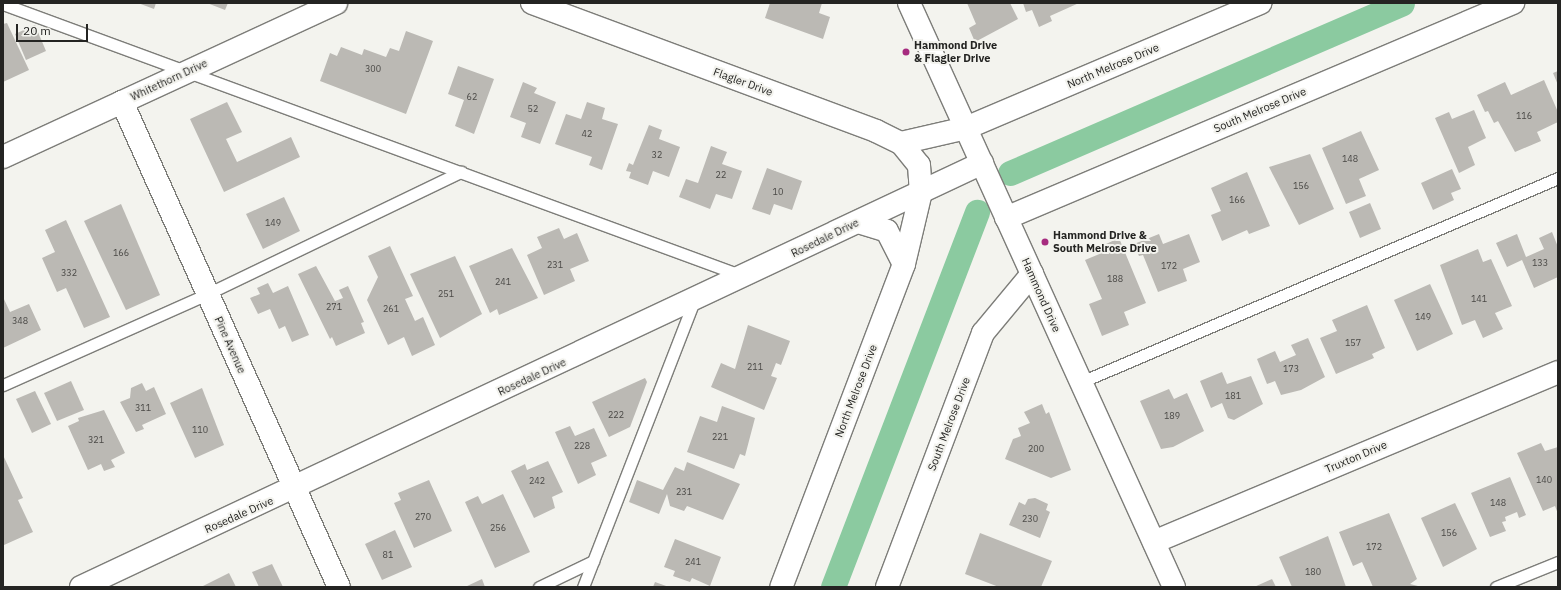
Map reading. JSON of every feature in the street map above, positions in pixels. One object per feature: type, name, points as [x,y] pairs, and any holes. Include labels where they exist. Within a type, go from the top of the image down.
[{"type":"street","name":"Whitethorn Drive","points":[[3,157],[336,3]]},
{"type":"street","name":"Flagler Drive","points":[[532,3],[901,143],[919,165],[921,192]]},
{"type":"street","name":"Hammond Drive","points":[[909,3],[1174,587]]},
{"type":"street","name":"North Melrose Drive","points":[[901,143],[966,128],[1261,3]]},
{"type":"street","name":"South Melrose Drive","points":[[1006,218],[1513,3]]},
{"type":"street","name":"Pine Avenue","points":[[122,102],[339,587]]},
{"type":"street","name":"Rosedale Drive","points":[[81,587],[295,490],[982,164]]},
{"type":"street","name":"North Melrose Drive","points":[[781,587],[904,264],[921,192]]},
{"type":"street","points":[[858,222],[887,232],[904,264]]},
{"type":"street","name":"South Melrose Drive","points":[[887,587],[983,333],[1032,274]]},
{"type":"street","name":"Truxton Drive","points":[[1154,542],[1558,372]]},
{"type":"lane","points":[[3,4],[189,71],[744,277]]},
{"type":"lane","points":[[3,385],[207,294],[461,172]]},
{"type":"lane","points":[[1081,382],[1558,178]]},
{"type":"lane","points":[[583,587],[694,301]]},
{"type":"lane","points":[[539,587],[593,561]]},
{"type":"lane","points":[[1496,587],[1558,562]]},
{"type":"building","points":[[138,3],[156,3],[154,9]]},
{"type":"building","points":[[207,3],[228,3],[225,10]]},
{"type":"building","points":[[770,3],[822,3],[819,13],[830,17],[823,39],[765,18]]},
{"type":"building","points":[[967,3],[1010,3],[1018,19],[975,42],[969,28],[976,24]]},
{"type":"building","points":[[1023,3],[1079,3],[1050,16],[1052,21],[1039,27],[1032,10],[1026,12]]},
{"type":"building","points":[[7,23],[29,70],[3,82],[3,24]]},
{"type":"building","points":[[35,25],[46,51],[26,60],[15,34]]},
{"type":"building","points":[[406,31],[433,41],[406,114],[320,81],[330,53],[337,56],[341,47],[362,55],[364,49],[386,57],[390,48],[399,51]]},
{"type":"building","points":[[458,66],[494,79],[474,134],[455,126],[464,100],[448,94]]},
{"type":"building","points":[[1558,71],[1558,85],[1553,73]]},
{"type":"building","points":[[1544,80],[1558,112],[1558,122],[1537,132],[1541,141],[1515,152],[1498,121],[1494,123],[1488,111],[1485,112],[1477,95],[1505,82],[1511,95]]},
{"type":"building","points":[[523,82],[537,88],[534,93],[556,102],[540,144],[521,137],[526,123],[510,117]]},
{"type":"building","points":[[227,102],[242,132],[226,139],[237,162],[291,137],[300,157],[224,192],[190,119]]},
{"type":"building","points":[[587,102],[605,108],[602,119],[618,124],[602,170],[589,165],[592,157],[555,144],[566,114],[581,119]]},
{"type":"building","points":[[1474,110],[1486,138],[1468,147],[1475,165],[1459,173],[1435,118],[1449,112],[1452,119]]},
{"type":"building","points":[[649,125],[662,130],[659,139],[680,147],[669,177],[653,171],[648,185],[629,178],[631,172],[626,171],[629,163],[633,165]]},
{"type":"building","points":[[1361,131],[1379,170],[1359,179],[1366,196],[1346,204],[1322,148]]},
{"type":"building","points":[[711,146],[727,152],[722,164],[742,171],[732,199],[716,194],[710,209],[679,197],[686,179],[698,183]]},
{"type":"building","points":[[1310,154],[1334,209],[1299,225],[1269,167]]},
{"type":"building","points":[[767,168],[802,181],[792,210],[774,204],[770,215],[752,209]]},
{"type":"building","points":[[1452,169],[1461,189],[1451,193],[1454,200],[1433,210],[1421,183]]},
{"type":"building","points":[[1247,172],[1270,226],[1249,234],[1247,230],[1222,241],[1211,215],[1221,211],[1211,188]]},
{"type":"building","points":[[284,197],[300,231],[263,249],[246,214]]},
{"type":"building","points":[[1370,203],[1381,229],[1360,238],[1349,212]]},
{"type":"building","points":[[121,204],[160,295],[126,310],[84,221]]},
{"type":"building","points":[[66,220],[110,317],[84,328],[66,288],[57,292],[42,258],[55,252],[45,230]]},
{"type":"building","points":[[559,228],[564,239],[577,233],[589,261],[570,269],[575,281],[544,295],[527,255],[542,248],[537,237]]},
{"type":"building","points":[[1552,232],[1558,247],[1558,277],[1534,288],[1522,260],[1507,267],[1496,243],[1517,234],[1526,257],[1544,249],[1539,238]]},
{"type":"building","points":[[1159,234],[1163,244],[1189,234],[1200,262],[1183,269],[1187,281],[1158,292],[1143,255],[1139,256],[1134,244]]},
{"type":"building","points":[[1119,238],[1146,303],[1124,312],[1129,325],[1102,336],[1089,304],[1102,299],[1085,260],[1109,250],[1106,244]]},
{"type":"building","points":[[390,246],[413,296],[405,299],[415,321],[423,317],[435,345],[412,356],[404,337],[388,345],[367,300],[378,277],[368,256]]},
{"type":"building","points":[[512,248],[538,298],[499,315],[497,309],[490,313],[469,266]]},
{"type":"building","points":[[1478,249],[1483,262],[1491,259],[1512,306],[1495,313],[1503,329],[1483,338],[1475,320],[1462,325],[1440,265]]},
{"type":"building","points":[[455,256],[482,314],[440,338],[410,274]]},
{"type":"building","points":[[316,266],[335,301],[343,298],[339,290],[348,286],[364,322],[361,323],[365,333],[336,346],[332,337],[330,339],[298,274]]},
{"type":"building","points":[[268,283],[273,293],[288,286],[309,335],[292,342],[285,326],[279,329],[270,309],[258,314],[250,298],[260,294],[257,288]]},
{"type":"building","points":[[1430,284],[1453,334],[1417,351],[1394,300]]},
{"type":"building","points":[[3,297],[10,312],[29,304],[41,330],[3,348]]},
{"type":"building","points":[[1367,305],[1385,348],[1372,354],[1374,358],[1336,374],[1320,338],[1337,331],[1332,320]]},
{"type":"building","points":[[748,325],[790,341],[781,365],[776,363],[771,376],[777,378],[764,410],[711,387],[721,363],[735,369]]},
{"type":"building","points":[[1308,338],[1325,377],[1301,390],[1281,395],[1275,381],[1267,384],[1257,359],[1275,351],[1280,362],[1296,355],[1291,345]]},
{"type":"building","points":[[1222,372],[1227,384],[1251,376],[1263,404],[1234,420],[1228,418],[1222,403],[1211,408],[1200,381]]},
{"type":"building","points":[[645,378],[647,382],[630,427],[609,437],[592,402]]},
{"type":"building","points":[[71,381],[84,410],[57,421],[44,393]]},
{"type":"building","points":[[142,383],[146,391],[154,387],[166,414],[142,425],[144,429],[136,432],[120,402],[130,398],[131,388]]},
{"type":"building","points":[[202,388],[224,445],[195,458],[170,403]]},
{"type":"building","points":[[1169,389],[1174,399],[1187,393],[1204,431],[1173,447],[1161,449],[1140,401]]},
{"type":"building","points":[[35,391],[51,424],[32,433],[16,399]]},
{"type":"building","points":[[1042,404],[1046,414],[1049,412],[1071,470],[1051,478],[1005,459],[1013,439],[1021,436],[1018,428],[1030,423],[1024,412]]},
{"type":"building","points":[[722,406],[755,418],[745,456],[740,454],[734,469],[687,452],[700,416],[717,422]]},
{"type":"building","points":[[104,410],[125,453],[111,460],[115,467],[104,471],[101,464],[88,470],[68,426],[79,421],[78,418]]},
{"type":"building","points":[[570,426],[575,436],[594,428],[607,456],[591,463],[596,475],[578,484],[555,432]]},
{"type":"building","points":[[1541,443],[1545,451],[1558,447],[1558,514],[1555,506],[1543,511],[1517,453]]},
{"type":"building","points":[[3,455],[23,498],[18,500],[33,532],[4,545]]},
{"type":"building","points":[[548,461],[563,492],[552,497],[555,508],[534,518],[511,471],[525,464],[527,470]]},
{"type":"building","points":[[687,462],[740,484],[723,520],[687,506],[684,511],[670,506],[667,494],[659,514],[629,502],[637,480],[663,490],[675,467],[684,471]]},
{"type":"building","points":[[1510,477],[1526,515],[1519,518],[1517,512],[1505,517],[1506,521],[1502,522],[1506,531],[1490,537],[1471,493]]},
{"type":"building","points":[[429,480],[452,531],[414,548],[394,503],[401,500],[398,493]]},
{"type":"building","points":[[503,494],[530,552],[495,568],[465,502],[478,496],[482,504]]},
{"type":"building","points":[[1035,498],[1048,504],[1046,510],[1050,512],[1040,538],[1009,525],[1019,502],[1025,505],[1028,499]]},
{"type":"building","points":[[1455,503],[1477,549],[1443,567],[1421,518]]},
{"type":"building","points":[[1389,513],[1417,579],[1410,584],[1422,587],[1373,587],[1362,562],[1353,566],[1339,532]]},
{"type":"building","points":[[395,530],[412,567],[382,580],[365,544]]},
{"type":"building","points":[[980,533],[1052,561],[1041,587],[999,587],[965,574]]},
{"type":"building","points":[[1328,536],[1346,587],[1292,587],[1279,557]]},
{"type":"building","points":[[675,539],[721,557],[710,586],[692,578],[690,582],[673,576],[675,571],[664,567]]},
{"type":"building","points":[[272,564],[283,587],[259,587],[252,572]]},
{"type":"building","points":[[229,573],[236,587],[203,587],[203,586]]},
{"type":"building","points":[[482,579],[485,587],[465,587]]},
{"type":"building","points":[[1272,579],[1276,587],[1254,587]]},
{"type":"building","points":[[655,582],[669,587],[653,587]]},
{"type":"waterway","points":[[1010,173],[1402,3]]},
{"type":"waterway","points":[[833,587],[977,212]]},
{"type":"place","name":"Hammond Drive & Flagler Drive","points":[[906,52]]},
{"type":"place","name":"Hammond Drive & South Melrose Drive","points":[[1045,242]]}]
